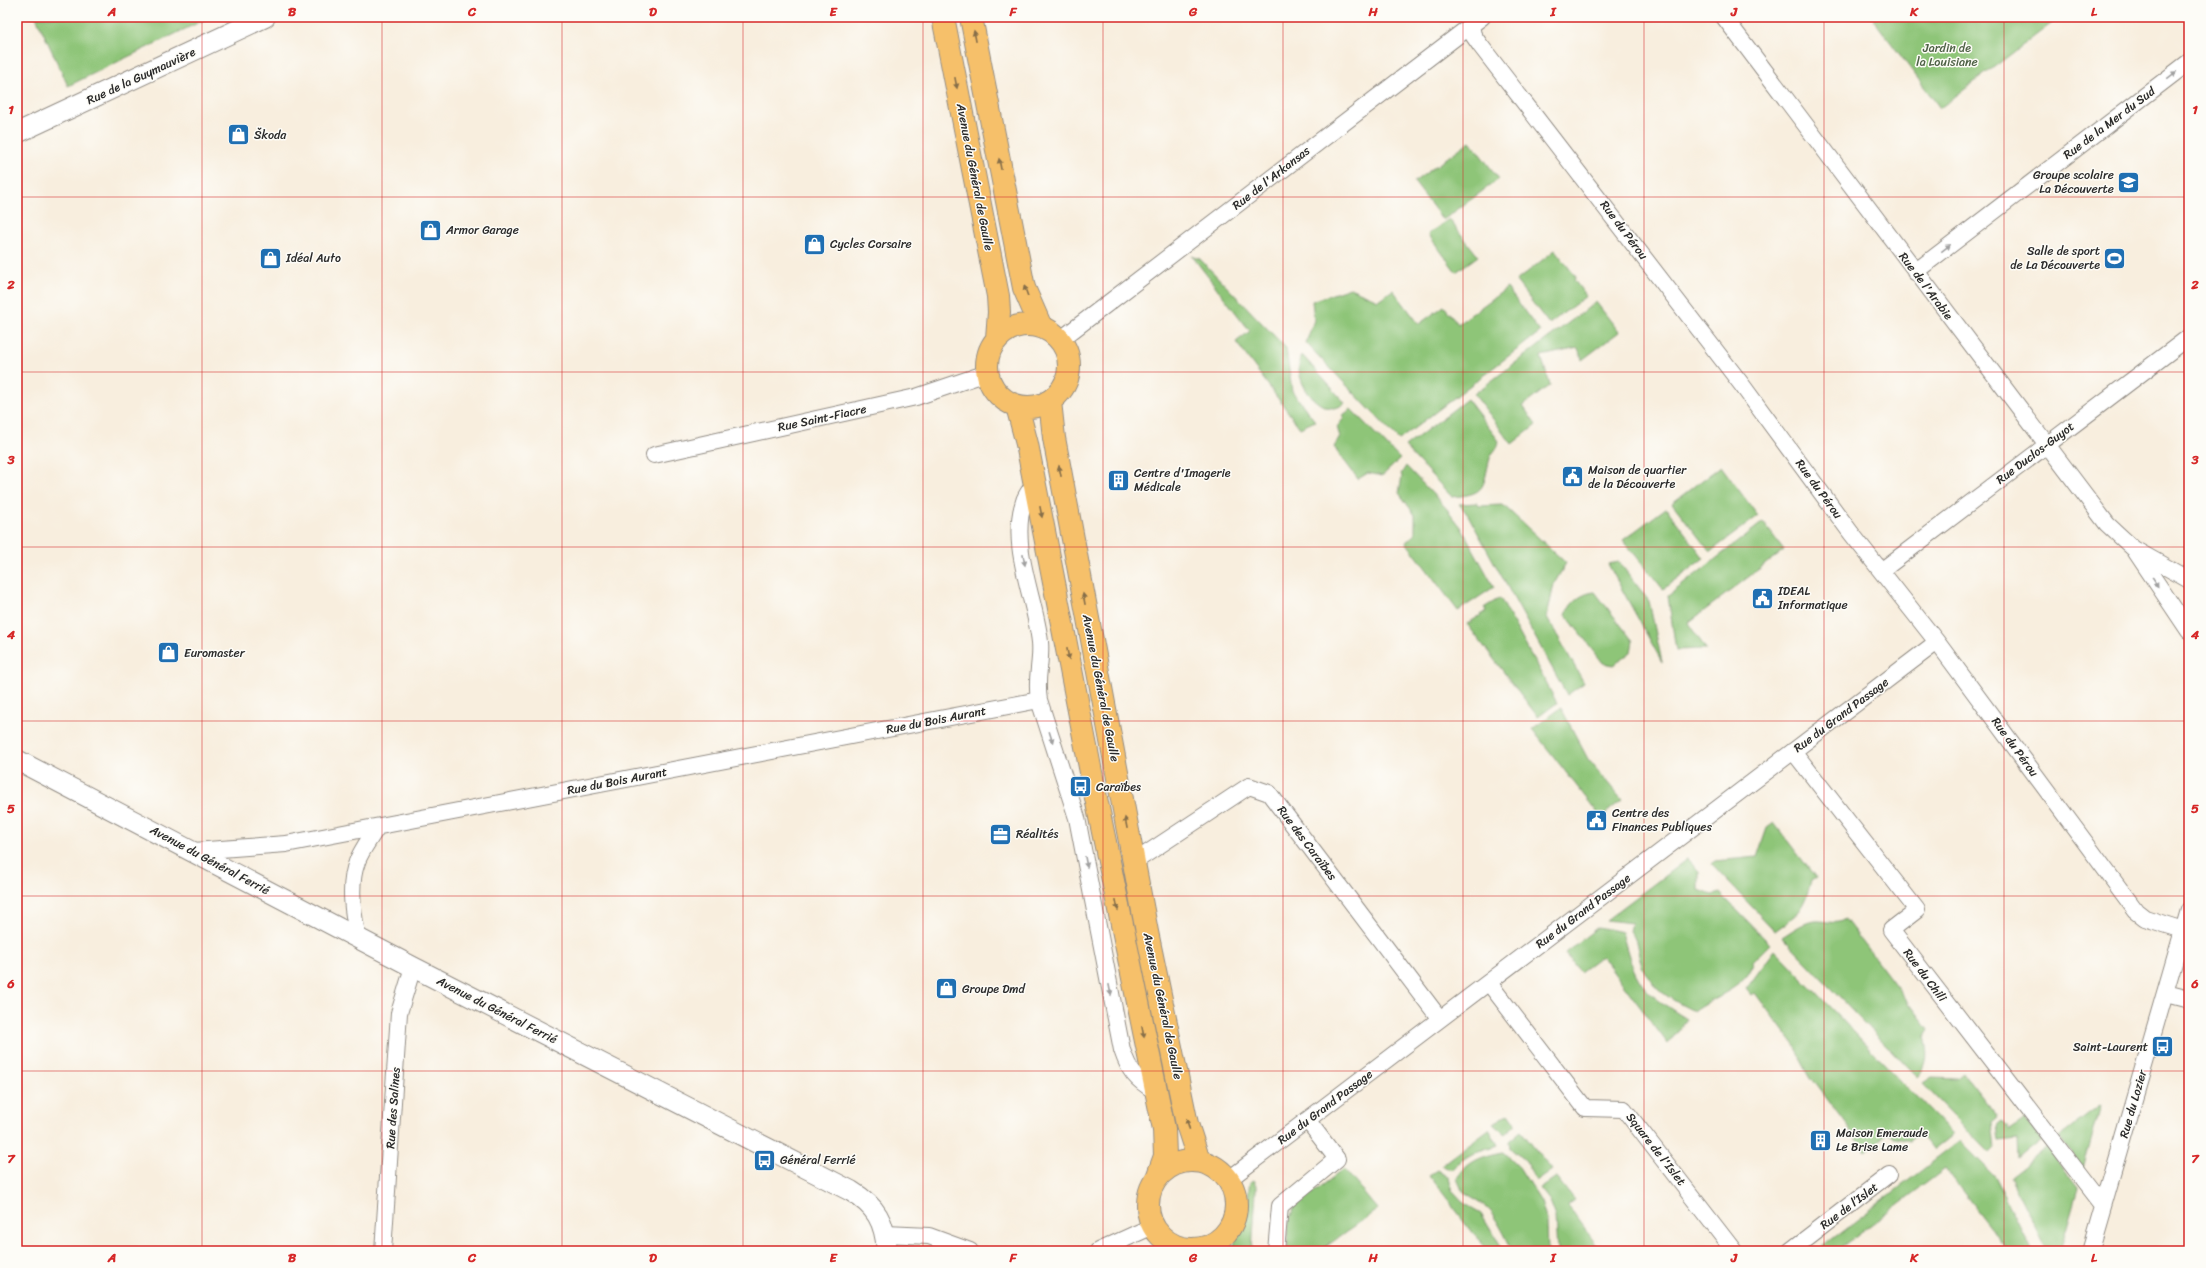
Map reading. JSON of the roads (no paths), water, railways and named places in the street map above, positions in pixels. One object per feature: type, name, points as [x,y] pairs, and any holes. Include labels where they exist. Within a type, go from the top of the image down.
[{"type":"main road","name":"Avenue du Général de Gaulle","points":[[943,17],[998,296],[999,312],[997,338]]},
{"type":"main road","points":[[971,17],[1024,288],[1041,327]]},
{"type":"main road","points":[[1029,325],[1041,327],[1060,340],[1067,355],[1069,373],[1065,384],[1058,394],[1050,401],[1039,406],[1017,406],[1000,397],[989,382],[987,373],[988,354],[997,338],[1006,331],[1017,326],[1029,325]]},
{"type":"main road","name":"Avenue du Général de Gaulle","points":[[1050,401],[1054,438],[1134,862],[1188,1124],[1199,1161]]},
{"type":"main road","name":"Avenue du Général de Gaulle","points":[[1017,406],[1035,482],[1096,798],[1164,1129],[1165,1156],[1157,1178]]},
{"type":"main road","points":[[1184,1161],[1199,1161],[1220,1171],[1228,1180],[1235,1192],[1236,1207],[1234,1221],[1216,1247],[1183,1250],[1166,1240],[1153,1226],[1149,1214],[1148,1202],[1151,1189],[1157,1178],[1174,1165],[1184,1161]]},
{"type":"street","name":"Rue de la Guymauvière","points":[[17,133],[265,17]]},
{"type":"street","name":"Rue de l'Arabie","points":[[1724,17],[1915,272],[2107,524],[2134,549],[2189,631]]},
{"type":"street","name":"Rue de l'Arkansas","points":[[1060,340],[1476,22]]},
{"type":"street","name":"Rue du Pérou","points":[[1476,22],[1473,35],[1480,45],[1742,385],[1881,571],[1937,642],[2136,911],[2146,918],[2183,930]]},
{"type":"street","name":"Rue de la Mer du Sud","points":[[1915,272],[2189,62]]},
{"type":"street","name":"Rue Duclos-Guyot","points":[[1881,571],[2046,444],[2189,337]]},
{"type":"street","name":"Rue Saint-Fiacre","points":[[654,455],[916,397],[987,373]]},
{"type":"street","points":[[1035,482],[1024,500],[1021,524],[1021,546],[1040,643],[1036,684],[1039,700],[1077,818],[1122,1050],[1128,1069],[1144,1084],[1155,1091]]},
{"type":"street","name":"Rue de l'Arabie","points":[[2134,549],[2189,580]]},
{"type":"street","name":"Rue du Grand Passage","points":[[1228,1180],[1308,1121],[1937,642]]},
{"type":"street","name":"Rue du Bois Aurant","points":[[194,851],[286,844],[1039,700]]},
{"type":"street","name":"Rue du Chili","points":[[1793,751],[1916,910],[1891,930],[2103,1206]]},
{"type":"street","name":"Avenue du Général Ferrié","points":[[17,760],[194,851],[413,967],[851,1191],[865,1199],[874,1211],[886,1242],[929,1236],[950,1242],[970,1251]]},
{"type":"street","name":"Rue des Caraïbes","points":[[1134,862],[1249,786],[1269,793],[1440,1019]]},
{"type":"street","points":[[358,938],[354,920],[353,884],[357,862],[377,827]]},
{"type":"street","name":"Rue du Lozier","points":[[2090,1251],[2189,910]]},
{"type":"street","name":"Rue des Salines","points":[[383,1251],[399,1013],[413,967]]},
{"type":"street","name":"Square de l'Islet","points":[[1489,983],[1585,1108],[1624,1109],[1734,1251]]},
{"type":"street","points":[[2166,993],[2189,999]]},
{"type":"street","points":[[1276,1251],[1280,1206],[1337,1159],[1308,1121]]},
{"type":"street","name":"Rue de l’Islet","points":[[1790,1251],[1890,1175]]},
{"type":"street","points":[[1098,1251],[1153,1226]]},
{"type":"place","name":"Škoda","points":[[238,135]]},
{"type":"place","name":"Groupe scolaire La Découverte","points":[[2129,182]]},
{"type":"place","name":"Armor Garage","points":[[431,230]]},
{"type":"place","name":"Cycles Corsaire","points":[[815,244]]},
{"type":"place","name":"Idéal Auto","points":[[270,258]]},
{"type":"place","name":"Salle de sport de La Découverte","points":[[2115,258]]},
{"type":"place","name":"Maison de quartier de la Découverte","points":[[1572,477]]},
{"type":"place","name":"Centre d'Imagerie Médicale","points":[[1118,480]]},
{"type":"place","name":"IDEAL Informatique","points":[[1763,598]]},
{"type":"place","name":"Euromaster","points":[[168,653]]},
{"type":"place","name":"Caraïbes","points":[[1080,787]]},
{"type":"place","name":"Centre des Finances Publiques","points":[[1597,820]]},
{"type":"place","name":"Réalités","points":[[1001,834]]},
{"type":"place","name":"Groupe Dmd","points":[[947,989]]},
{"type":"place","name":"Saint-Laurent","points":[[2163,1047]]},
{"type":"place","name":"Maison Emeraude Le Brise Lame","points":[[1821,1140]]},
{"type":"place","name":"Général Ferrié","points":[[764,1160]]},
{"type":"park label","name":"Jardin de la Louisiane","points":[[1947,55]]}]
